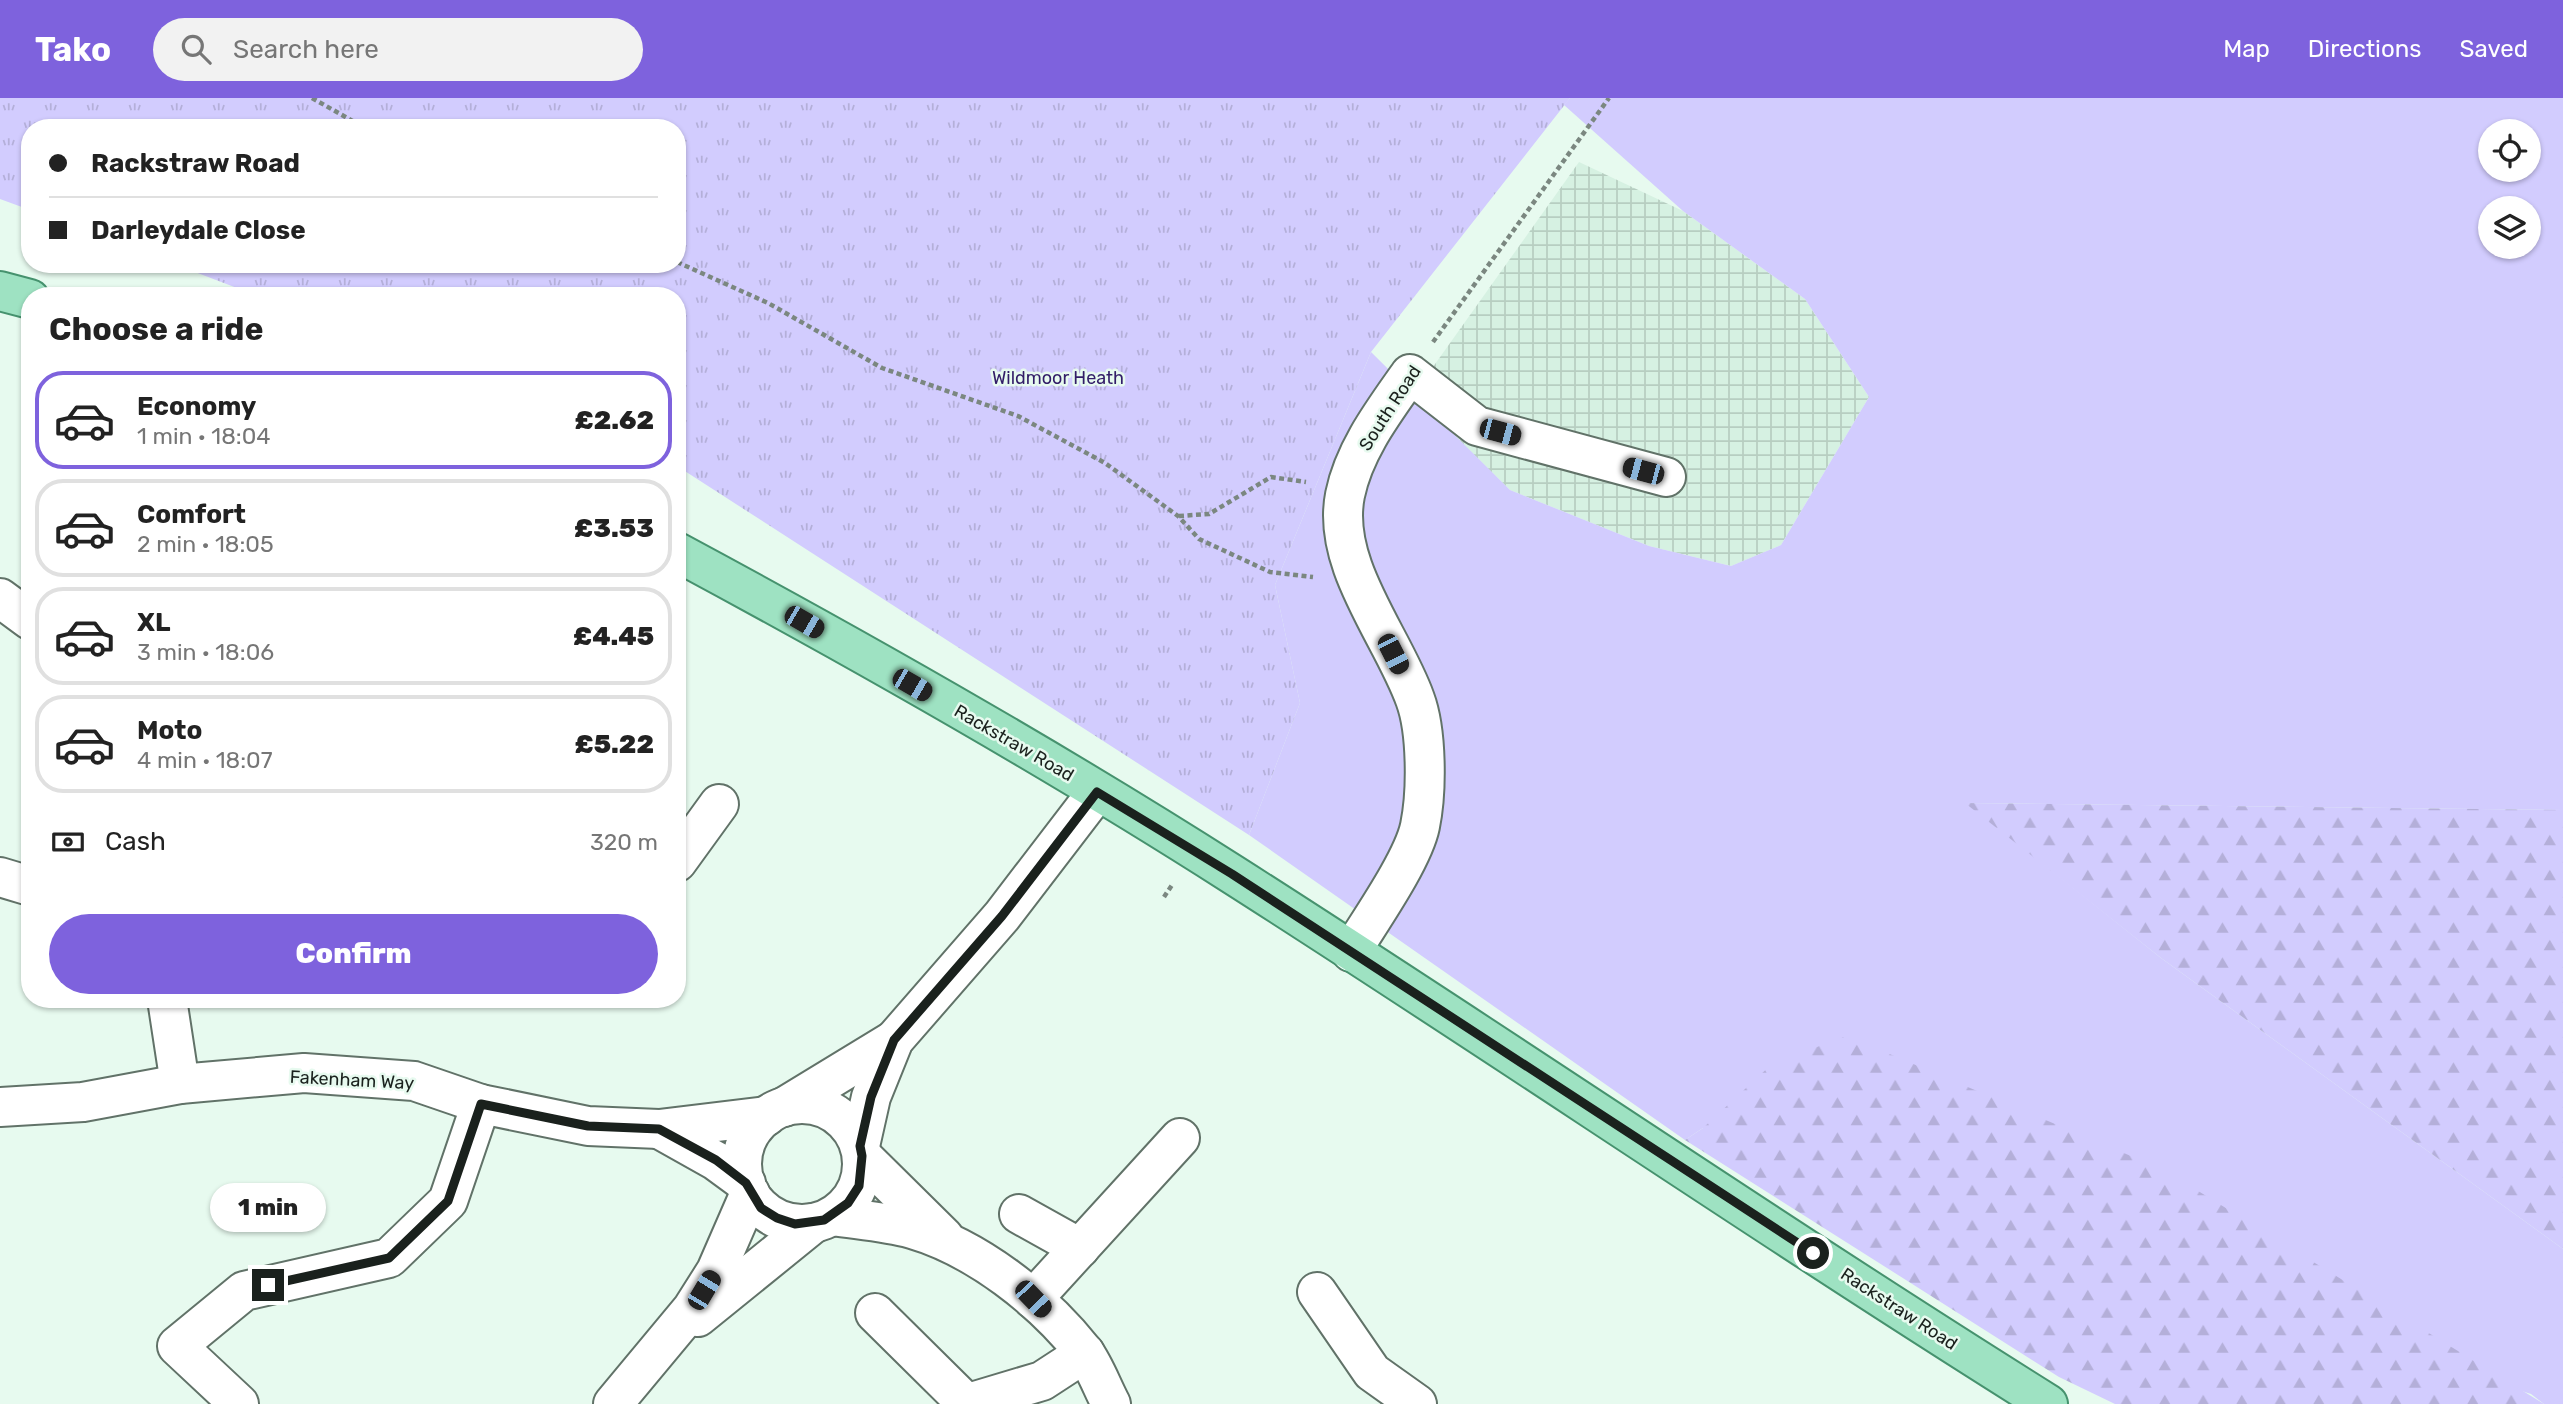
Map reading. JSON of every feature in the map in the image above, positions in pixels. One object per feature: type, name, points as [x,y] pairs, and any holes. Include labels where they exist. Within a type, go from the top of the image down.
[{"type":"main road","points":[[0,291],[21,297]]},
{"type":"main road","name":"Rackstraw Road","points":[[686,557],[1097,792],[1351,951],[1905,1314],[2048,1404]]},
{"type":"street","name":"South Road","points":[[1351,951],[1399,872],[1420,828],[1424,780],[1416,700],[1356,573],[1343,516],[1350,477],[1367,437],[1410,374]]},
{"type":"street","points":[[1410,374],[1477,426],[1667,477]]},
{"type":"street","points":[[0,598],[21,613]]},
{"type":"street","points":[[1097,792],[1002,916],[894,1040],[775,1111],[753,1129],[745,1146],[742,1164],[748,1188],[761,1208],[777,1218],[795,1224],[823,1219],[912,1229],[952,1246],[1033,1299],[1085,1353],[1111,1404]]},
{"type":"street","points":[[686,850],[719,804]]},
{"type":"street","points":[[0,877],[21,883]]},
{"type":"street","points":[[168,1008],[180,1084]]},
{"type":"street","points":[[651,1357],[823,1219],[848,1203],[859,1186],[861,1151],[871,1097],[894,1040]]},
{"type":"street","name":"Fakenham Way","points":[[0,1107],[83,1102],[180,1084],[304,1073],[414,1080],[481,1104],[588,1126],[659,1129],[775,1111]]},
{"type":"street","points":[[239,1404],[177,1346],[244,1291],[389,1258],[448,1201],[481,1104]]},
{"type":"street","points":[[775,1111],[802,1104],[821,1107],[838,1115],[852,1129],[861,1151],[952,1246]]},
{"type":"street","name":"Fakenham Way","points":[[659,1129],[716,1160],[748,1188]]},
{"type":"street","points":[[1033,1299],[1180,1138]]},
{"type":"street","points":[[613,1404],[692,1310],[716,1271],[748,1188]]},
{"type":"street","points":[[1019,1214],[1080,1248]]},
{"type":"street","points":[[1317,1292],[1372,1372],[1417,1404]]},
{"type":"street","points":[[875,1313],[965,1403],[1042,1381],[1085,1353]]},
{"type":"path","points":[[312,98],[349,119]]},
{"type":"path","name":"South Road","points":[[1410,374],[1609,98]]},
{"type":"path","points":[[686,266],[768,303],[882,368],[1018,416],[1105,463],[1178,516],[1199,539],[1270,572],[1320,578],[1356,573]]},
{"type":"path","points":[[1178,516],[1209,514],[1271,477],[1323,484],[1350,477]]},
{"type":"shaded area","points":[[1579,162],[1683,211],[1805,299],[1869,397],[1781,545],[1731,566],[1649,546],[1510,490],[1413,395]]},
{"type":"green space","name":"Wildmoor Heath","points":[[0,98],[1570,98],[1371,352],[1275,585],[1300,703],[1249,835],[686,472],[686,287],[234,287],[198,273],[686,273],[686,119],[21,119],[21,207],[0,199]]},
{"type":"green space","points":[[1570,98],[2563,98],[2563,810],[1967,803],[2161,958],[2563,1249],[2563,1404],[2544,1404],[2531,1394],[1703,1128],[1685,1140],[1249,835],[1300,703],[1275,585],[1371,352],[1510,490],[1649,546],[1731,566],[1781,545],[1869,397],[1805,299],[1683,211],[1564,105]]},
{"type":"green space","points":[[1965,803],[2563,810],[2563,1249],[2161,958]]},
{"type":"green space","points":[[1847,1036],[2164,1170],[2544,1404],[2115,1404],[2059,1377],[1685,1140],[1703,1128],[1773,1063]]},
{"type":"route","points":[[268,1285],[389,1258],[448,1201],[481,1104],[588,1126],[659,1129],[716,1160],[746,1183],[761,1208],[777,1218],[795,1224],[814,1223],[833,1216],[848,1203],[859,1186],[862,1156],[860,1146],[871,1097],[894,1040],[1002,916],[1097,792],[1232,874],[1813,1253]]}]
